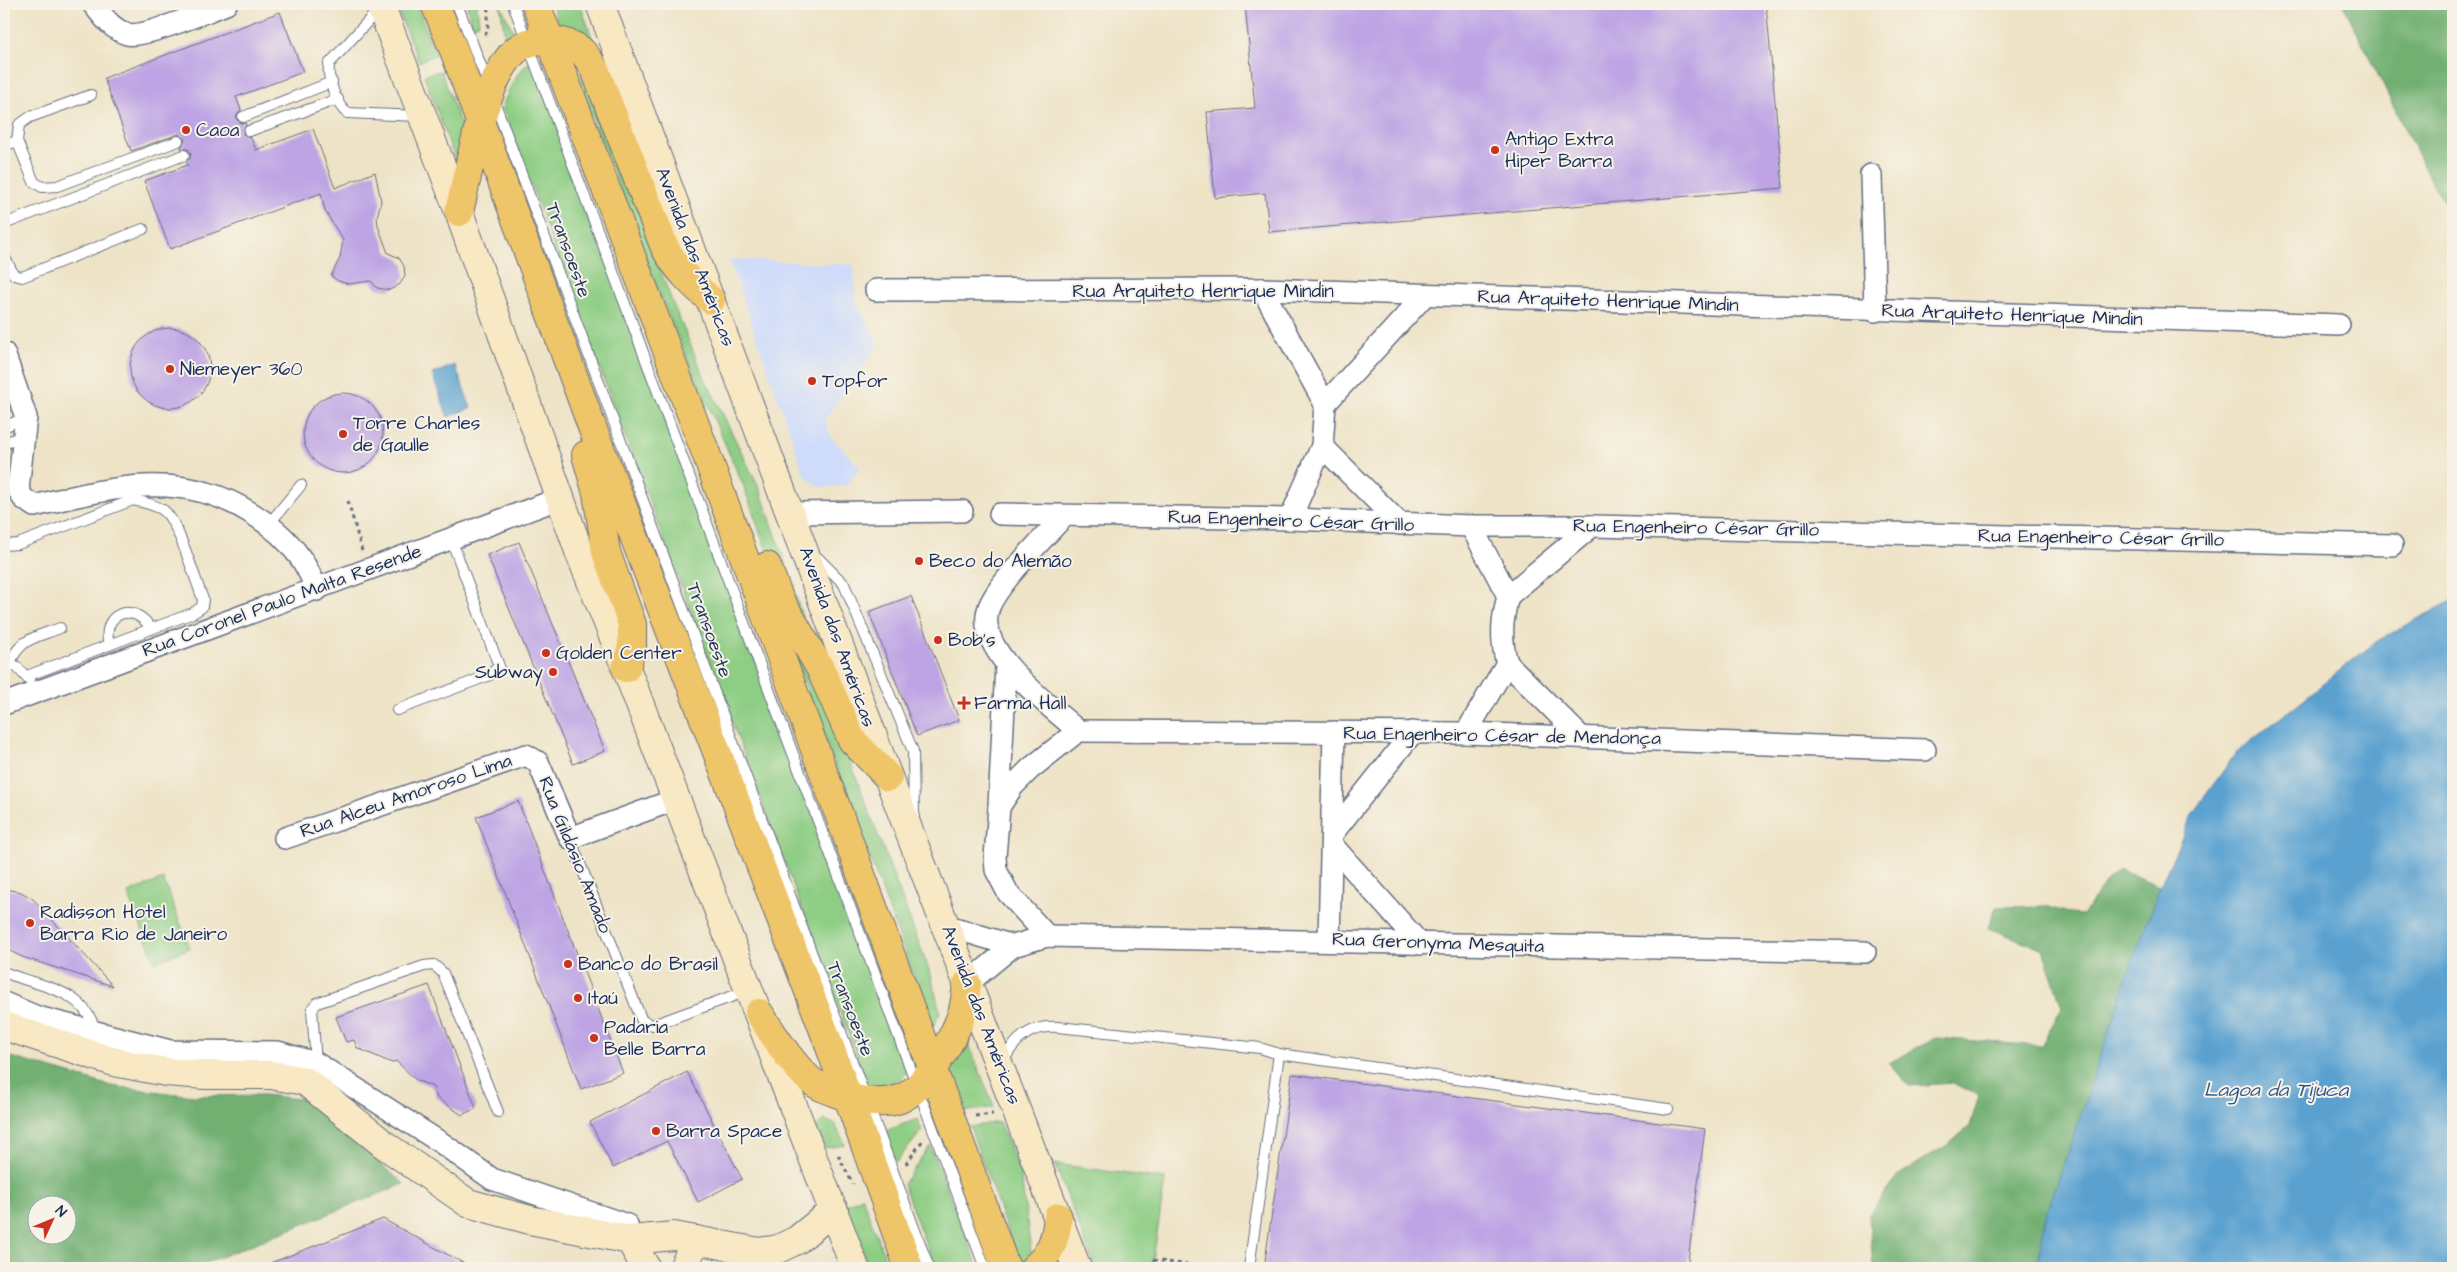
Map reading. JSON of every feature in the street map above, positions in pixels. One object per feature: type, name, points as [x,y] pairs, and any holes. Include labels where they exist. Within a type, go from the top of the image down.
[{"type":"highway","points":[[435,4],[592,427],[822,1027],[857,1099],[909,1268]]},
{"type":"highway","points":[[536,4],[539,41],[704,448],[924,1078],[1006,1268]]},
{"type":"highway","points":[[459,212],[480,122],[504,65],[514,52],[539,41],[570,43],[588,57],[595,70],[665,248],[677,268],[690,283],[711,300]]},
{"type":"highway","points":[[592,427],[586,446],[586,457],[597,493],[606,552],[632,624],[632,646],[626,668]]},
{"type":"highway","points":[[704,448],[717,460],[737,489],[779,598],[820,668],[852,740],[888,776]]},
{"type":"highway","points":[[754,1002],[790,1057],[810,1080],[825,1088],[857,1099],[890,1102],[901,1098],[924,1078],[951,1040],[963,1010],[967,984]]},
{"type":"highway","points":[[1034,1268],[1050,1252],[1058,1217]]},
{"type":"main road","name":"Avenida das Américas","points":[[600,4],[888,776],[967,984],[1001,1067],[1076,1268]]},
{"type":"main road","points":[[381,5],[459,212],[580,554],[626,668],[855,1268]]},
{"type":"main road","points":[[4,1026],[114,1062],[166,1072],[205,1075],[271,1075],[305,1081],[386,1146],[468,1203],[530,1220],[630,1240],[674,1236],[759,1252],[778,1249],[797,1240],[834,1210]]},
{"type":"main road","points":[[630,1240],[646,1268]]},
{"type":"main road","points":[[683,1268],[696,1240]]},
{"type":"street","points":[[93,4],[111,26],[129,35],[138,36],[226,4]]},
{"type":"street","points":[[1871,175],[1875,311]]},
{"type":"street","points":[[1262,288],[1325,404],[1322,446],[1290,519]]},
{"type":"street","name":"Rua Arquiteto Henrique Mindin","points":[[876,290],[1262,288],[1875,311],[2339,325]]},
{"type":"street","points":[[1325,404],[1425,295]]},
{"type":"street","points":[[4,353],[26,426],[18,490],[23,498],[34,506],[136,486],[178,486],[216,494],[269,524],[299,556],[318,590]]},
{"type":"street","points":[[1322,446],[1400,524]]},
{"type":"street","name":"Rua Coronel Paulo Malta Resende","points":[[4,704],[31,684],[318,590],[561,498]]},
{"type":"street","points":[[791,514],[962,511]]},
{"type":"street","name":"Rua Engenheiro César Grillo","points":[[1000,514],[1290,519],[1471,526],[1592,526],[2392,545]]},
{"type":"street","points":[[999,807],[1013,786],[1030,769],[1078,731],[1006,665],[993,644],[987,629],[988,609],[998,592],[1064,516]]},
{"type":"street","points":[[1471,526],[1508,596]]},
{"type":"street","points":[[1581,737],[1507,664],[1501,634],[1502,620],[1508,596],[1592,526]]},
{"type":"street","points":[[1466,732],[1507,664]]},
{"type":"street","points":[[1006,665],[996,834],[996,870],[1008,893],[1046,936]]},
{"type":"street","name":"Rua Engenheiro César de Mendonça","points":[[1078,731],[1466,732],[1925,750]]},
{"type":"street","points":[[1329,940],[1334,732]]},
{"type":"street","points":[[1332,840],[1413,732]]},
{"type":"street","name":"Rua Alceu Amoroso Lima","points":[[285,838],[526,755]]},
{"type":"street","name":"Rua Gildásio Amado","points":[[526,755],[538,762],[570,838]]},
{"type":"street","points":[[570,838],[676,799]]},
{"type":"street","points":[[1332,840],[1420,944]]},
{"type":"street","points":[[945,925],[1013,946]]},
{"type":"street","name":"Rua Geronyma Mesquita","points":[[967,984],[1013,946],[1046,936],[1329,940],[1420,944],[1865,952]]},
{"type":"street","points":[[4,1003],[36,1017],[96,1034],[170,1051],[278,1052],[316,1063],[443,1144],[492,1178],[627,1225],[630,1240]]},
{"type":"lane","name":"Transoeste","points":[[457,4],[857,1099],[929,1268]]},
{"type":"lane","name":"Transoeste","points":[[513,4],[539,41],[924,1078],[985,1268]]},
{"type":"lane","points":[[381,5],[329,64],[329,75],[338,99],[342,108],[347,113],[424,116]]},
{"type":"lane","points":[[243,117],[332,82]]},
{"type":"lane","points":[[91,95],[30,117],[19,125],[17,141],[34,182],[42,187],[57,186],[178,141]]},
{"type":"lane","points":[[249,132],[338,99]]},
{"type":"lane","points":[[4,146],[17,141]]},
{"type":"lane","points":[[4,224],[184,155]]},
{"type":"lane","points":[[4,256],[6,270],[22,277],[143,229]]},
{"type":"lane","points":[[4,427],[26,426]]},
{"type":"lane","points":[[4,444],[26,426]]},
{"type":"lane","points":[[269,524],[301,485]]},
{"type":"lane","points":[[4,545],[18,544],[133,500],[164,510],[173,521],[203,599],[202,607],[199,610],[109,645],[31,684],[16,666],[6,665],[15,650],[23,642],[60,628]]},
{"type":"lane","points":[[397,710],[490,675],[499,666],[451,539]]},
{"type":"lane","points":[[802,542],[844,584],[913,751],[914,841]]},
{"type":"lane","points":[[109,645],[107,637],[108,624],[114,618],[123,614],[138,614],[145,619],[151,629]]},
{"type":"lane","name":"Rua Gildásio Amado","points":[[570,838],[639,1017],[647,1024],[653,1025],[754,1002]]},
{"type":"lane","points":[[316,1063],[312,1009],[317,1003],[424,966],[434,966],[443,973],[498,1112]]},
{"type":"lane","points":[[4,972],[54,989],[76,1000],[92,1019],[96,1034]]},
{"type":"lane","points":[[1001,1067],[1009,1051],[1021,1036],[1031,1030],[1045,1026],[1260,1048],[1279,1054],[1668,1108]]},
{"type":"lane","points":[[1249,1268],[1279,1054]]},
{"type":"path","points":[[478,42],[488,28],[488,4]]},
{"type":"path","points":[[348,501],[369,570]]},
{"type":"path","points":[[969,1117],[996,1114]]},
{"type":"path","points":[[901,1170],[927,1135]]},
{"type":"path","points":[[830,1154],[837,1154],[842,1159],[850,1182],[855,1187]]},
{"type":"path","points":[[1153,1260],[1212,1268]]},
{"type":"shaded area","name":"Topfor","points":[[729,259],[854,265],[856,303],[879,343],[825,419],[831,437],[860,467],[847,486],[819,487],[805,476]]},
{"type":"green space","points":[[395,4],[416,4],[436,54],[419,62]]},
{"type":"green space","points":[[467,4],[477,4],[479,23],[472,26]]},
{"type":"green space","points":[[500,4],[513,31],[505,37]]},
{"type":"green space","points":[[552,4],[580,4],[597,51],[577,32],[560,28]]},
{"type":"green space","points":[[2343,4],[2453,4],[2453,212],[2431,182]]},
{"type":"green space","points":[[533,60],[908,1070],[901,1079],[887,1086],[870,1091],[502,107],[517,75]]},
{"type":"green space","points":[[574,68],[591,84],[671,299],[702,372],[760,490],[807,632],[781,591],[744,487],[662,301]]},
{"type":"green space","points":[[441,71],[463,131],[456,162],[424,75]]},
{"type":"green space","points":[[781,621],[828,703],[931,975],[940,1012],[933,1027]]},
{"type":"green space","points":[[2120,870],[2160,886],[2045,1219],[2037,1268],[1873,1268],[1869,1215],[1897,1176],[1949,1144],[1970,1126],[1979,1096],[1954,1083],[1909,1086],[1889,1063],[1936,1038],[2041,1046],[2062,1007],[2043,949],[1988,928],[1996,907],[2046,906],[2071,914],[2083,915],[2105,883]]},
{"type":"green space","points":[[163,879],[190,948],[155,962],[128,893]]},
{"type":"green space","points":[[964,1033],[994,1107],[963,1112],[950,1073]]},
{"type":"green space","points":[[4,1055],[111,1086],[193,1096],[265,1095],[308,1100],[404,1184],[193,1268],[4,1268]]},
{"type":"green space","points":[[917,1119],[922,1131],[896,1162],[883,1132]]},
{"type":"green space","points":[[824,1120],[835,1124],[845,1145],[825,1148],[815,1129]]},
{"type":"green space","points":[[999,1122],[1021,1176],[1032,1259],[1020,1266],[970,1127]]},
{"type":"green space","points":[[930,1146],[979,1268],[935,1268],[903,1184]]},
{"type":"green space","points":[[1055,1164],[1165,1179],[1152,1268],[1095,1268]]},
{"type":"green space","points":[[862,1197],[889,1268],[869,1268],[845,1205]]},
{"type":"water","points":[[455,365],[471,408],[448,417],[432,374]]},
{"type":"water","name":"Lagoa da Tijuca","points":[[2453,600],[2453,1268],[2037,1268],[2045,1219],[2133,960],[2160,886],[2193,813],[2236,753],[2377,641]]},
{"type":"building","name":"Antigo Extra Hiper Barra","points":[[1245,4],[1766,4],[1783,188],[1269,232],[1265,193],[1215,198],[1207,112],[1255,108]]},
{"type":"building","name":"Caoa","points":[[280,12],[303,72],[236,97],[241,110],[236,116],[237,120],[242,124],[246,123],[243,134],[251,138],[256,150],[313,129],[335,188],[375,172],[381,201],[377,217],[378,226],[388,253],[399,258],[404,266],[405,276],[400,284],[390,290],[377,288],[371,281],[349,284],[338,281],[331,276],[340,258],[343,240],[325,211],[321,193],[170,249],[144,181],[188,165],[186,162],[190,159],[191,153],[188,149],[181,149],[185,139],[179,134],[131,151],[104,78]]},
{"type":"building","name":"Niemeyer 360","points":[[170,328],[185,331],[198,340],[207,353],[210,368],[207,383],[198,396],[185,405],[170,408],[155,405],[142,396],[133,383],[130,368],[133,353],[142,340],[155,331]]},
{"type":"building","name":"Torre Charles de Gaulle","points":[[343,393],[358,396],[371,405],[380,418],[383,433],[380,448],[371,461],[358,470],[343,473],[328,470],[315,461],[306,448],[303,433],[306,418],[315,405],[328,396]]},
{"type":"building","name":"Golden Center","points":[[519,542],[605,751],[573,764],[487,555]]},
{"type":"building","points":[[911,596],[959,720],[917,736],[869,612]]},
{"type":"building","points":[[518,801],[623,1073],[581,1089],[476,817]]},
{"type":"building","name":"Radisson Hotel Barra Rio de Janeiro","points":[[4,889],[21,892],[33,899],[113,986],[22,957],[4,948]]},
{"type":"building","points":[[429,985],[476,1108],[462,1115],[437,1098],[433,1087],[416,1080],[396,1061],[392,1063],[357,1048],[354,1040],[346,1042],[336,1017]]},
{"type":"building","name":"Barra Space","points":[[687,1072],[742,1179],[698,1202],[667,1141],[613,1168],[590,1122]]},
{"type":"building","points":[[1292,1074],[1705,1129],[1687,1268],[1264,1268]]},
{"type":"building","points":[[383,1219],[472,1268],[390,1268],[381,1263],[369,1268],[258,1268]]},
{"type":"place","name":"Caoa","points":[[186,130]]},
{"type":"place","name":"Antigo Extra Hiper Barra","points":[[1495,150]]},
{"type":"place","name":"Niemeyer 360","points":[[170,369]]},
{"type":"place","name":"Topfor","points":[[812,381]]},
{"type":"place","name":"Torre Charles de Gaulle","points":[[343,434]]},
{"type":"place","name":"Beco do Alemão","points":[[919,561]]},
{"type":"place","name":"Bob's","points":[[938,640]]},
{"type":"place","name":"Golden Center","points":[[546,653]]},
{"type":"place","name":"Subway","points":[[553,672]]},
{"type":"place","name":"Farma Hall","points":[[964,703]]},
{"type":"place","name":"Radisson Hotel Barra Rio de Janeiro","points":[[30,923]]},
{"type":"place","name":"Banco do Brasil","points":[[568,964]]},
{"type":"place","name":"Itaú","points":[[578,998]]},
{"type":"place","name":"Padaria Belle Barra","points":[[594,1038]]},
{"type":"place","name":"Barra Space","points":[[656,1131]]}]
